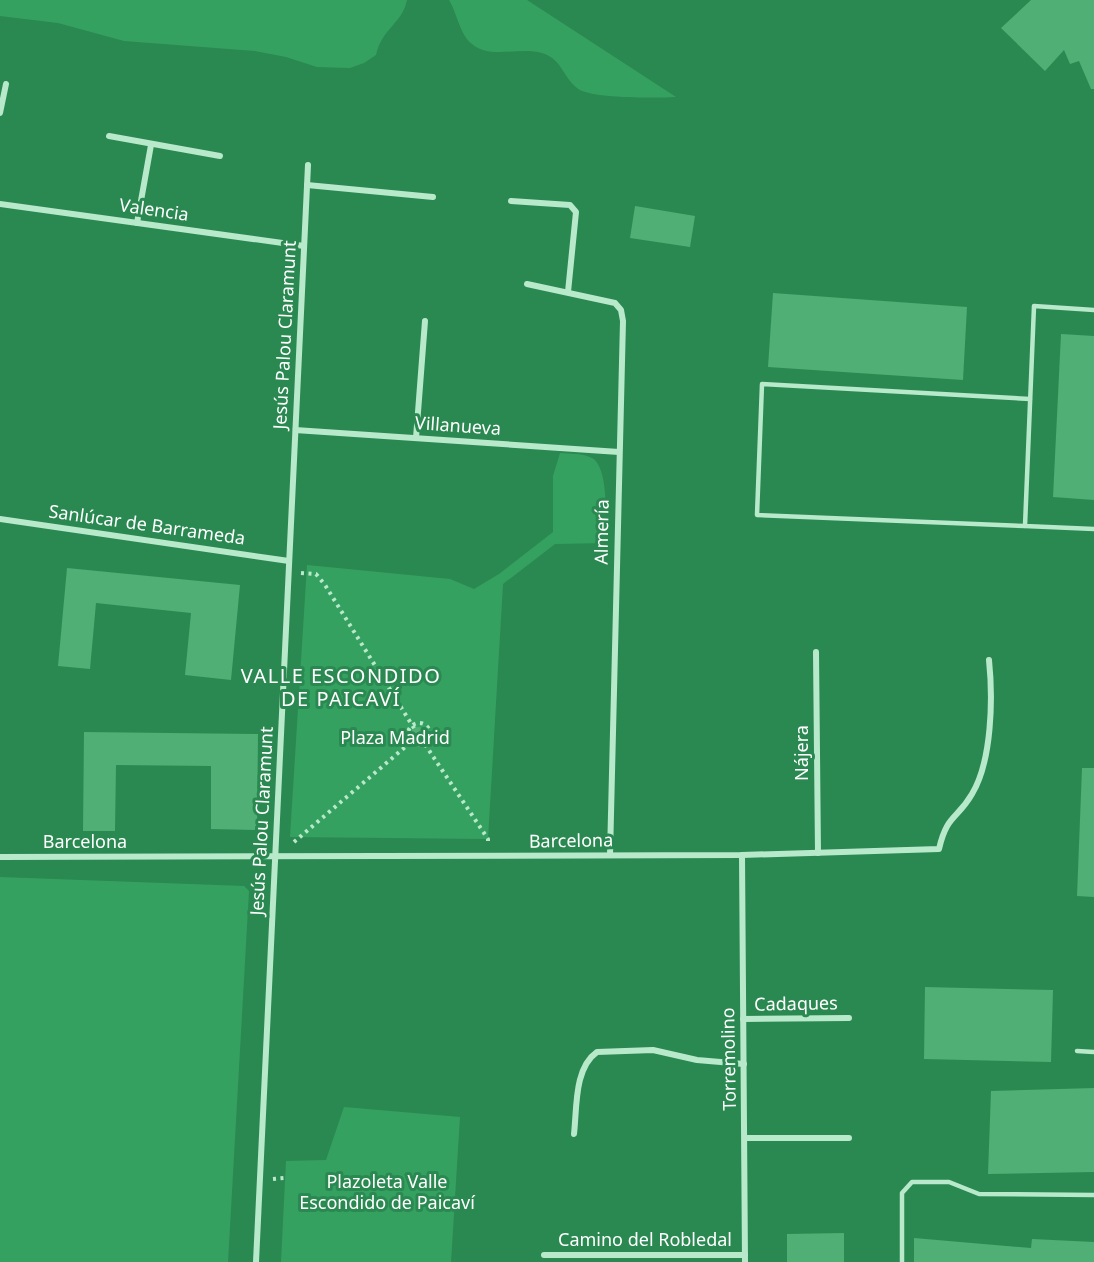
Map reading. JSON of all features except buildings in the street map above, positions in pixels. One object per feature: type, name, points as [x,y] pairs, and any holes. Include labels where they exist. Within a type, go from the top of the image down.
[{"type":"street","points":[[0,113],[6,84]]},
{"type":"street","points":[[109,136],[220,156]]},
{"type":"street","points":[[137,223],[151,145]]},
{"type":"street","name":"Jesús Palou Claramunt","points":[[256,1262],[308,165]]},
{"type":"street","points":[[307,184],[433,197]]},
{"type":"street","points":[[511,201],[570,204],[576,212],[568,292]]},
{"type":"street","name":"Valencia","points":[[0,204],[304,246]]},
{"type":"street","name":"Almería","points":[[527,284],[615,303],[621,310],[623,321],[610,855]]},
{"type":"street","points":[[416,438],[425,321]]},
{"type":"street","name":"Villanueva","points":[[295,430],[619,452]]},
{"type":"street","name":"Sanlúcar de Barrameda","points":[[0,519],[289,561]]},
{"type":"street","name":"Nájera","points":[[816,652],[818,853]]},
{"type":"street","name":"Barcelona","points":[[0,857],[742,855],[939,849],[946,825],[972,794],[979,780],[991,710],[989,660]]},
{"type":"street","name":"Torremolino","points":[[742,855],[745,1258]]},
{"type":"street","name":"Cadaques","points":[[744,1019],[849,1018]]},
{"type":"street","points":[[574,1134],[581,1076],[587,1062],[597,1052],[653,1050],[713,1062],[744,1064]]},
{"type":"street","points":[[745,1138],[849,1138]]},
{"type":"street","name":"Camino del Robledal","points":[[544,1255],[745,1258]]},
{"type":"lane","points":[[1025,526],[1034,306],[1094,310]]},
{"type":"lane","points":[[1030,399],[762,384],[757,515],[1094,529]]},
{"type":"lane","points":[[1077,1051],[1094,1052]]},
{"type":"lane","points":[[902,1262],[902,1193],[912,1182],[949,1182],[979,1194],[1094,1195]]},
{"type":"path","points":[[289,572],[316,574],[325,585],[412,725],[488,839]]},
{"type":"path","points":[[411,742],[408,731],[412,725]]},
{"type":"path","points":[[411,742],[419,745],[424,743],[429,731],[426,726],[412,725]]},
{"type":"path","points":[[275,858],[411,742]]},
{"type":"green space","points":[[0,0],[407,0],[401,15],[383,38],[376,55],[350,68],[317,67],[286,57],[255,51],[124,41],[58,23],[0,16]]},
{"type":"green space","points":[[449,0],[527,0],[676,97],[624,97],[584,92],[572,84],[554,59],[542,53],[533,51],[496,52],[480,49],[464,35]]},
{"type":"green space","name":"Plaza Madrid","points":[[560,453],[585,455],[598,464],[604,484],[606,543],[555,544],[503,584],[488,839],[290,837],[307,565],[450,579],[474,589],[499,574],[553,532],[553,476]]},
{"type":"green space","points":[[0,877],[244,886],[249,891],[228,1262],[0,1262]]},
{"type":"green space","name":"Plazoleta Valle Escondido de Paicaví","points":[[344,1107],[460,1117],[451,1262],[281,1262],[286,1161],[326,1160]]},
{"type":"district","name":"VALLE ESCONDIDO DE PAICAVÍ","points":[[341,688]]}]
